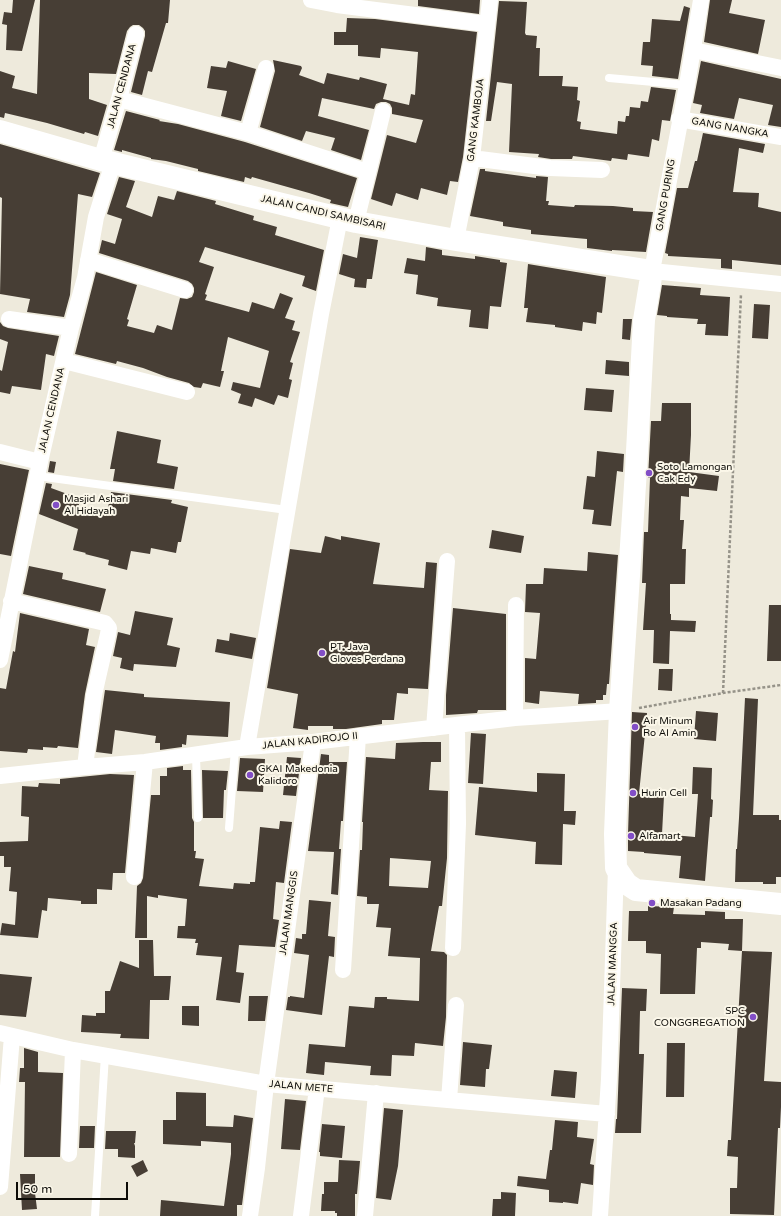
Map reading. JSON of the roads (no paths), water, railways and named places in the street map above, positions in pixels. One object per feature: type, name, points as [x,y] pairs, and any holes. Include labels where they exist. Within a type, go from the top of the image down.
[{"type":"street","points":[[311,0],[337,5],[486,24]]},
{"type":"street","name":"GANG KAMBOJA","points":[[456,240],[472,158],[486,24],[490,0]]},
{"type":"street","name":"GANG PURING","points":[[652,271],[679,119],[687,85],[701,0]]},
{"type":"street","name":"JALAN CENDANA","points":[[0,660],[39,469],[71,328],[85,278],[119,99],[136,34]]},
{"type":"street","points":[[693,50],[781,68]]},
{"type":"street","points":[[248,133],[266,68]]},
{"type":"street","points":[[119,99],[248,133],[368,172]]},
{"type":"street","points":[[241,748],[288,510],[321,314],[348,220],[368,172],[383,111]]},
{"type":"street","name":"GANG NANGKA","points":[[679,119],[781,137]]},
{"type":"street","name":"JALAN CANDI SAMBISARI","points":[[0,131],[107,161],[348,220],[456,240],[652,271]]},
{"type":"street","points":[[472,158],[550,168],[602,170]]},
{"type":"street","points":[[88,260],[185,290]]},
{"type":"street","points":[[652,271],[781,284]]},
{"type":"street","name":"JALAN MANGGA","points":[[600,1216],[607,1114],[620,711],[636,470],[644,320],[652,271]]},
{"type":"street","points":[[9,319],[71,328]]},
{"type":"street","points":[[64,361],[186,392]]},
{"type":"street","points":[[0,452],[39,469]]},
{"type":"street","points":[[434,728],[447,561]]},
{"type":"street","points":[[12,601],[105,623],[109,628],[94,695],[85,767]]},
{"type":"street","points":[[516,605],[516,718]]},
{"type":"street","name":"JALAN KADIROJO II","points":[[0,776],[146,762],[241,748],[313,742],[516,718],[620,711]]},
{"type":"street","points":[[453,948],[458,824],[457,726]]},
{"type":"street","points":[[343,970],[358,736]]},
{"type":"street","name":"JALAN MANGGIS","points":[[250,1216],[266,1084],[313,742]]},
{"type":"street","points":[[134,876],[146,762]]},
{"type":"street","points":[[616,868],[627,884],[636,890],[781,904]]},
{"type":"street","points":[[449,1100],[456,1005]]},
{"type":"street","points":[[0,1187],[6,1034]]},
{"type":"street","name":"JALAN METE","points":[[6,1034],[73,1050],[266,1084],[607,1114]]},
{"type":"street","points":[[69,1154],[73,1050]]},
{"type":"street","points":[[300,1216],[317,1088]]},
{"type":"street","points":[[365,1216],[376,1093]]},
{"type":"lane","points":[[609,78],[687,85]]},
{"type":"lane","points":[[39,469],[288,510]]},
{"type":"lane","points":[[229,828],[241,748]]},
{"type":"lane","points":[[196,755],[198,818]]},
{"type":"lane","points":[[95,1216],[106,1055]]},
{"type":"place","name":"Soto Lamongan Cak Edy","points":[[649,473]]},
{"type":"place","name":"Masjid Ashari Al Hidayah","points":[[56,505]]},
{"type":"place","name":"PT. Java Gloves Perdana","points":[[322,653]]},
{"type":"place","name":"Air Minum Ro Al Amin","points":[[635,727]]},
{"type":"place","name":"GKAI Makedonia Kalidoro","points":[[250,775]]},
{"type":"place","name":"Hurin Cell","points":[[633,793]]},
{"type":"place","name":"Alfamart","points":[[631,836]]},
{"type":"place","name":"Masakan Padang","points":[[652,903]]},
{"type":"place","name":"SPC CONGGREGATION","points":[[753,1017]]}]
